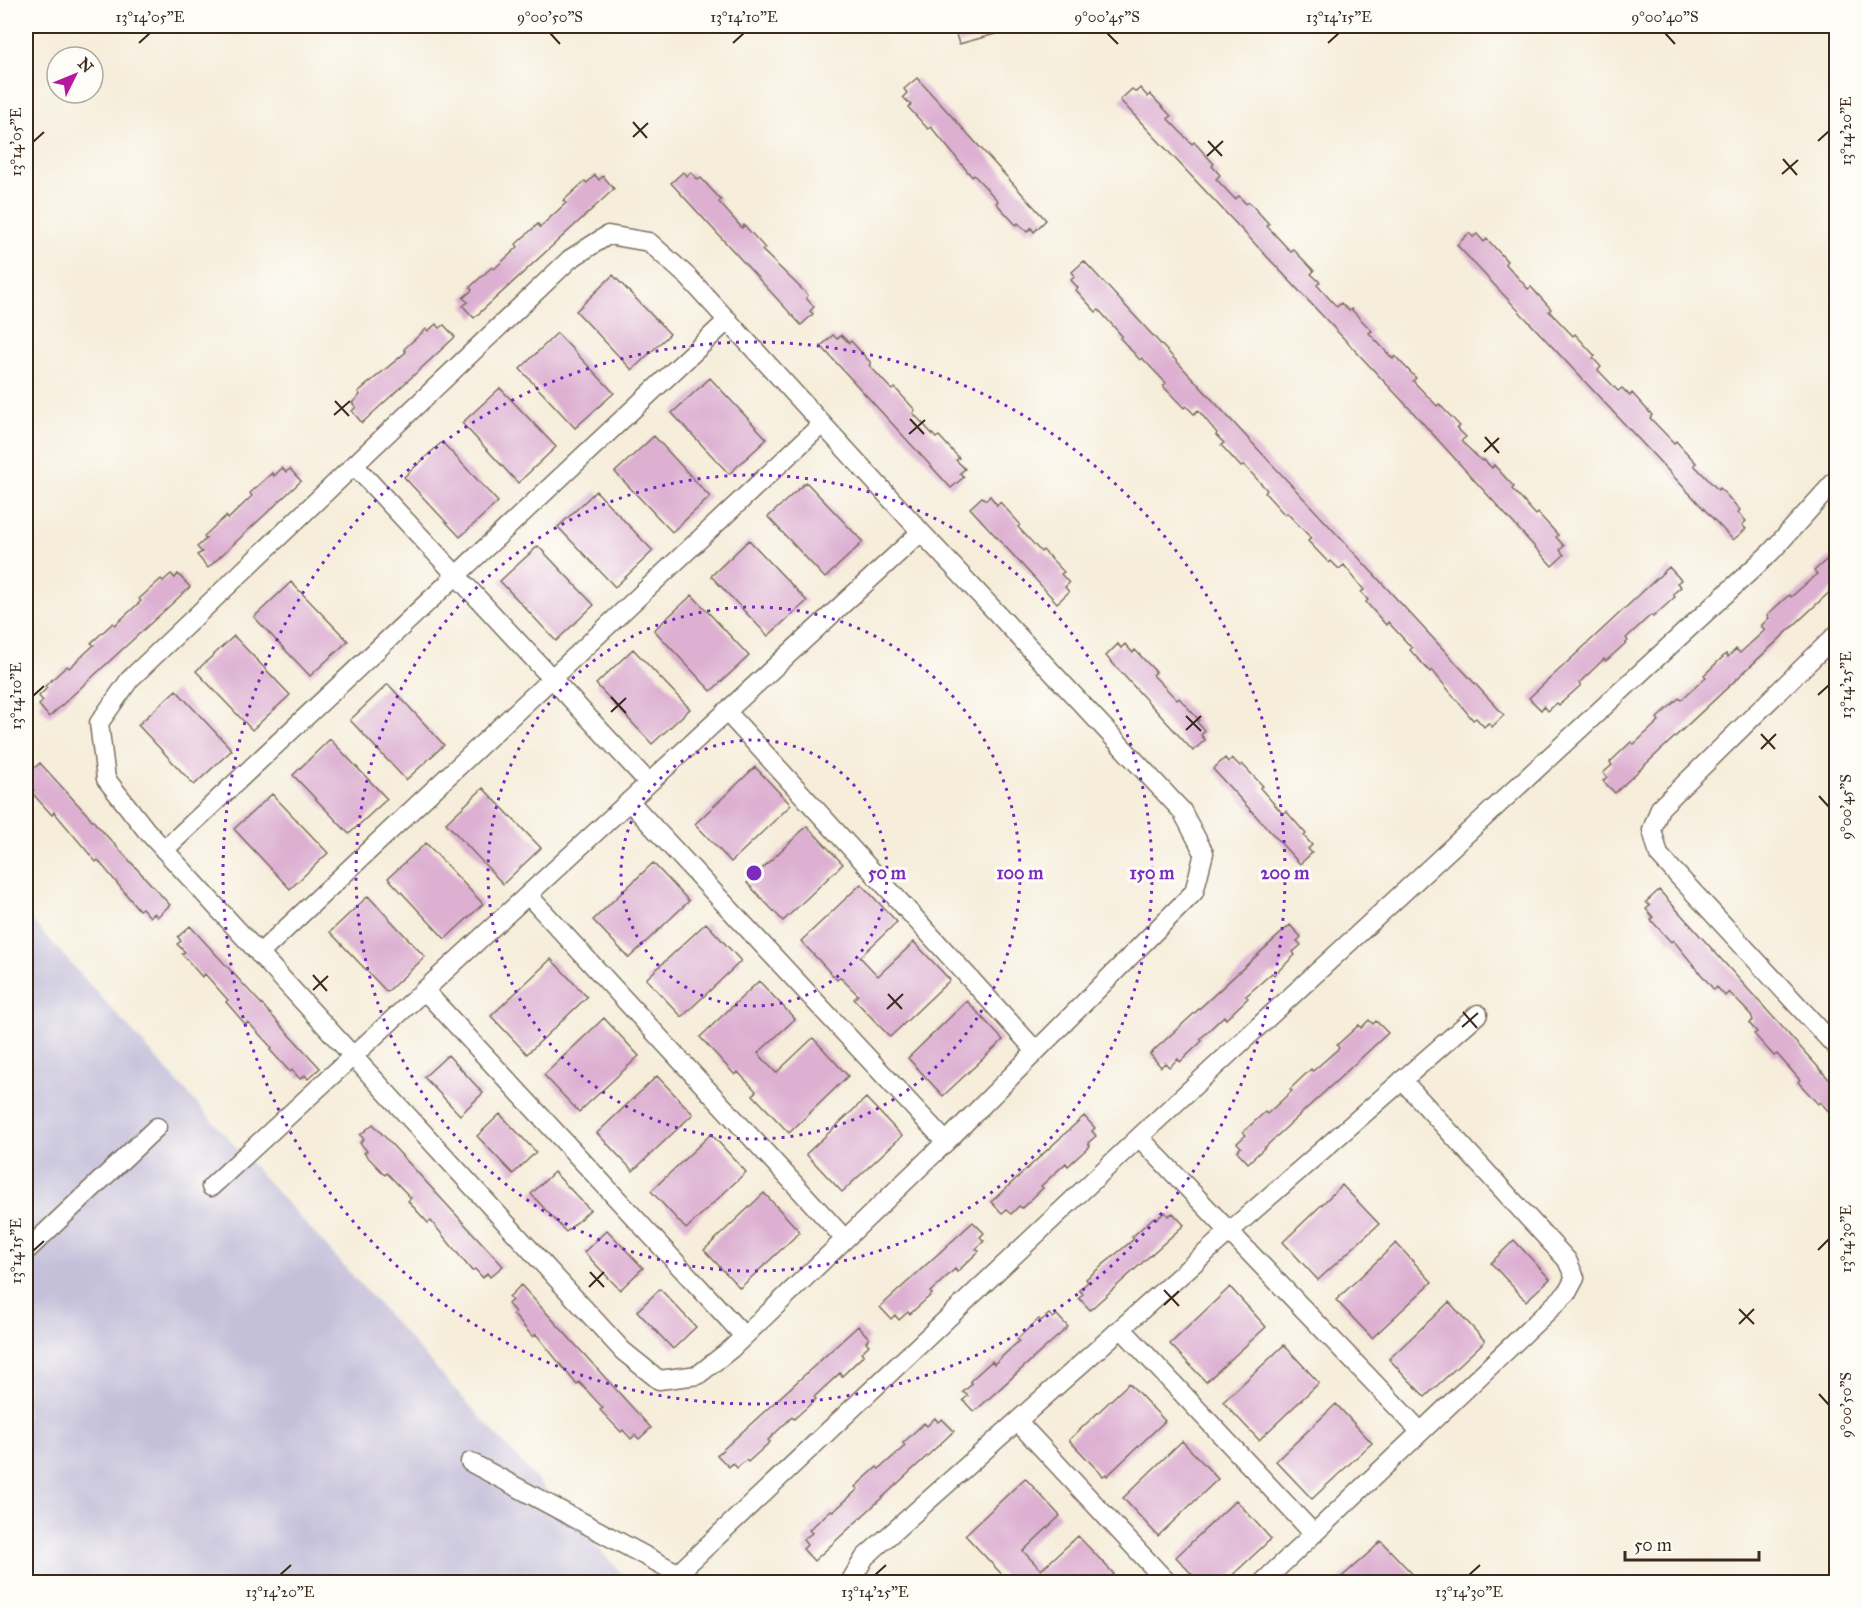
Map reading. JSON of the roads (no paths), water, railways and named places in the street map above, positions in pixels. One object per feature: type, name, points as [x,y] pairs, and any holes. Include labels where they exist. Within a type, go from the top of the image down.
[{"type":"street","points":[[608,235],[649,242],[688,277],[728,320],[921,532],[1182,811],[1204,853],[1194,892],[946,1142],[744,1336],[698,1374],[659,1380],[623,1351],[164,850],[106,779],[99,723],[130,679],[570,259],[608,235]]},
{"type":"street","points":[[164,850],[728,320]]},
{"type":"street","points":[[259,954],[822,424]]},
{"type":"street","points":[[354,465],[649,783]]},
{"type":"street","points":[[470,1462],[674,1578],[1139,1137],[1771,552],[1836,480]]},
{"type":"street","points":[[211,1187],[921,532]]},
{"type":"street","points":[[1836,634],[1660,808],[1652,830],[1659,855],[1836,1047]]},
{"type":"street","points":[[726,711],[1036,1051]]},
{"type":"street","points":[[629,801],[946,1142]]},
{"type":"street","points":[[528,895],[845,1239]]},
{"type":"street","points":[[424,990],[744,1336]]},
{"type":"street","points":[[850,1582],[865,1557],[1230,1231],[1478,1014]]},
{"type":"street","points":[[1263,1582],[1567,1293],[1575,1278],[1567,1260],[1402,1080]]},
{"type":"street","points":[[26,1251],[157,1127]]},
{"type":"street","points":[[1139,1137],[1421,1432]]},
{"type":"street","points":[[1122,1329],[1314,1534]]},
{"type":"street","points":[[1018,1422],[1167,1582]]}]
